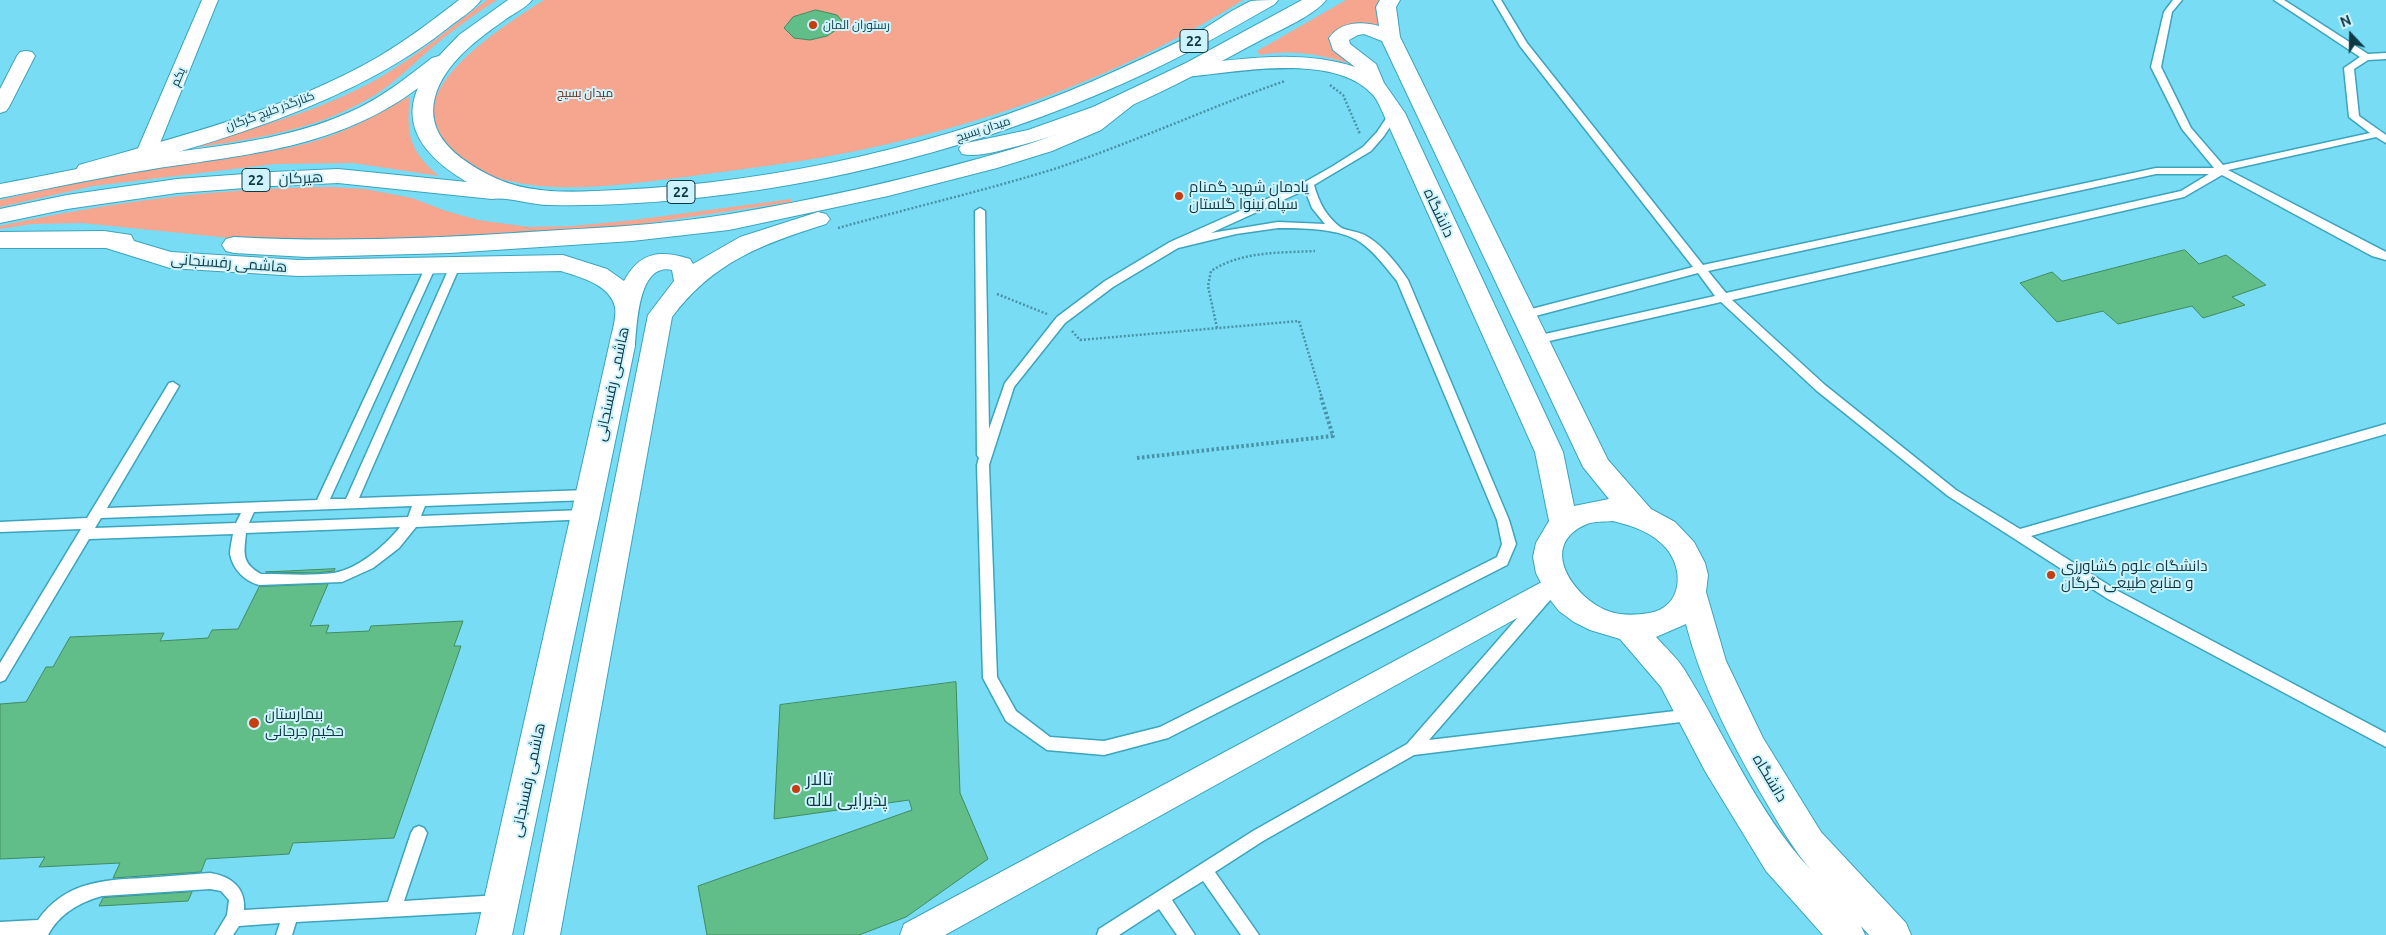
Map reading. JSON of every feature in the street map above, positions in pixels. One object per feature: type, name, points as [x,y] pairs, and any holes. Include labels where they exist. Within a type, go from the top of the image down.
[{"type":"main road","name":"کنارگذر خلیج گرگان","points":[[49,182],[146,153],[293,105],[357,76],[412,44],[471,0]]},
{"type":"main road","name":"میدان بسیج","points":[[522,0],[497,15],[454,50],[430,84],[423,104],[422,122],[430,141],[460,169],[514,194],[546,198],[613,198],[728,187],[808,174],[977,133],[1119,79],[1228,24],[1268,0]]},
{"type":"main road","name":"22","points":[[808,174],[998,145],[1054,128],[1127,100],[1187,71],[1299,7],[1316,0]]},
{"type":"main road","points":[[1390,0],[1386,7],[1390,37],[1597,467],[1640,516]]},
{"type":"main road","points":[[1378,88],[1369,68],[1340,46],[1339,38],[1348,30],[1362,28],[1378,31],[1390,37]]},
{"type":"main road","name":"22","points":[[0,191],[160,162],[223,153],[326,129],[358,116],[401,91],[454,50]]},
{"type":"main road","name":"دانشگاه","points":[[1187,71],[1281,63],[1321,65],[1355,74],[1378,88],[1394,113],[1549,452],[1564,523]]},
{"type":"main road","points":[[0,240],[104,239],[306,249],[449,245],[632,233],[729,222],[990,164],[1044,146],[1093,124],[1127,100]]},
{"type":"main road","points":[[1404,136],[1436,133]]},
{"type":"main road","name":"هیرکان","points":[[0,216],[67,202],[168,188],[272,179],[338,176],[514,194]]},
{"type":"main road","points":[[542,935],[660,315],[686,283],[714,260],[763,236],[838,213],[888,188]]},
{"type":"main road","name":"هاشمی رفسنجانی","points":[[104,239],[170,260],[298,268],[562,263],[598,274],[616,287],[627,307],[622,346],[494,935]]},
{"type":"main road","points":[[627,307],[631,288],[640,272],[654,263],[671,260],[682,265],[686,275],[686,283]]},
{"type":"main road","points":[[1613,510],[1640,516],[1666,530],[1685,550],[1695,572],[1693,595],[1680,614],[1658,626],[1629,628],[1600,621],[1573,606],[1555,585],[1547,562],[1550,540],[1564,523],[1586,513],[1613,510]]},
{"type":"main road","name":"دانشگاه","points":[[1693,595],[1711,661],[1752,748],[1809,843],[1893,935]]},
{"type":"main road","points":[[1629,628],[1672,677],[1717,761],[1778,859],[1847,935]]},
{"type":"street","name":"یکم","points":[[146,153],[210,0]]},
{"type":"street","points":[[0,106],[26,56]]},
{"type":"street","points":[[915,935],[1555,585]]},
{"type":"lane","points":[[1498,0],[1523,44],[1699,269],[1724,299],[1821,388],[1952,493],[2113,595],[2386,740]]},
{"type":"lane","points":[[2178,0],[2168,12],[2156,68],[2187,130],[2221,170],[2376,253],[2386,256]]},
{"type":"lane","points":[[2278,0],[2366,57]]},
{"type":"lane","points":[[2382,137],[2354,117],[2349,68],[2366,57],[2386,56]]},
{"type":"lane","points":[[983,465],[1010,386],[1061,320],[1109,284],[1174,245],[1309,184],[1367,149],[1381,134],[1394,113]]},
{"type":"lane","points":[[1524,315],[1699,269],[2156,171],[2221,170],[2382,137]]},
{"type":"lane","points":[[1536,340],[2184,194],[2221,170]]},
{"type":"lane","points":[[1309,184],[1313,202],[1325,220],[1339,230]]},
{"type":"lane","points":[[980,210],[983,465],[990,678],[1011,716],[1047,743],[1104,748],[1163,733],[1502,561],[1509,544],[1503,520],[1402,280],[1382,255],[1359,236],[1322,225],[1277,225],[1236,230],[1174,245]]},
{"type":"lane","points":[[350,504],[443,266]]},
{"type":"lane","points":[[321,505],[443,266]]},
{"type":"lane","points":[[0,676],[173,386]]},
{"type":"lane","points":[[2018,535],[2386,429]]},
{"type":"lane","points":[[250,507],[240,528],[237,554],[245,572],[259,580],[337,578],[368,564],[394,544],[412,522],[421,501]]},
{"type":"lane","points":[[91,524],[250,507],[421,501],[586,505]]},
{"type":"lane","points":[[0,527],[91,524],[240,528],[412,522],[586,505]]},
{"type":"lane","points":[[1105,935],[1258,836],[1412,749],[1555,585]]},
{"type":"lane","points":[[1412,749],[1692,715]]},
{"type":"lane","points":[[393,908],[419,833]]},
{"type":"lane","points":[[1205,871],[1252,935]]},
{"type":"lane","points":[[0,930],[41,932],[62,906],[89,891],[102,888],[210,881],[220,882],[234,892],[237,900],[235,918],[223,935]]},
{"type":"lane","points":[[1162,899],[1187,935]]},
{"type":"lane","points":[[235,918],[502,903]]},
{"type":"lane","points":[[284,935],[291,914]]},
{"type":"path","points":[[836,228],[1053,169],[1140,139],[1227,101],[1273,84],[1289,81]]},
{"type":"path","points":[[1322,83],[1330,85],[1343,95],[1367,149]]},
{"type":"path","points":[[1217,328],[1208,286],[1210,271],[1222,262],[1244,257],[1314,251]]},
{"type":"path","points":[[981,287],[1061,320],[1080,340],[1299,321],[1333,436],[1137,458]]},
{"type":"green space","points":[[487,0],[497,0],[452,31],[382,90],[350,109],[298,128],[271,135],[160,152],[272,122],[327,103],[353,91],[379,78],[407,60]]},
{"type":"green space","name":"میدان بسیج","points":[[544,0],[1243,0],[1199,26],[1106,72],[1010,109],[911,139],[795,162],[729,171],[597,186],[553,187],[509,181],[476,169],[448,146],[437,127],[433,115],[437,96],[446,79],[460,63],[495,33]]},
{"type":"green space","points":[[1346,0],[1380,0],[1377,26],[1364,24],[1346,26],[1329,36],[1330,45],[1354,65],[1308,54],[1272,53],[1260,55],[1257,51]]},
{"type":"green space","points":[[410,96],[409,121],[412,141],[421,158],[439,176],[353,163],[275,164],[93,186],[0,207],[0,200],[86,181],[300,145],[354,126]]},
{"type":"green space","points":[[330,187],[365,189],[412,198],[446,211],[478,220],[529,227],[573,226],[634,220],[791,199],[791,202],[635,225],[360,242],[240,239],[82,223],[32,224],[0,229],[0,226],[41,217],[123,203],[205,193]]},
{"type":"building","name":"رستوران المان","points":[[816,10],[837,15],[842,21],[839,28],[827,36],[810,40],[794,38],[784,28],[793,17]]},
{"type":"building","points":[[2185,250],[2199,264],[2226,255],[2266,285],[2232,297],[2245,305],[2203,318],[2192,306],[2118,324],[2103,311],[2057,322],[2020,283],[2052,272],[2062,281]]},
{"type":"building","points":[[335,569],[334,571],[316,573],[266,572]]},
{"type":"building","points":[[328,584],[310,626],[329,625],[326,633],[369,631],[371,626],[463,621],[454,646],[461,646],[394,838],[293,843],[289,854],[206,859],[201,872],[113,878],[120,863],[39,867],[45,857],[0,859],[0,704],[26,702],[46,667],[53,667],[70,637],[164,633],[160,641],[208,638],[212,630],[238,629],[259,587]]},
{"type":"building","points":[[956,682],[960,793],[988,859],[906,917],[859,935],[707,935],[698,886],[912,810],[909,800],[774,819],[780,705]]},
{"type":"building","points":[[192,892],[188,901],[99,906],[103,898]]},
{"type":"place","name":"رستوران المان","points":[[813,25]]},
{"type":"place","name":"یادمان شهید گمنام سپاه نینوا گلستان","points":[[1179,196]]},
{"type":"place","name":"دانشگاه علوم کشاورزی و منابع طبیعی گرگان","points":[[2051,575]]},
{"type":"place","name":"بیمارستان حکیم جرجانی","points":[[254,723]]},
{"type":"place","name":"تالار پذیرایی لاله","points":[[796,789]]}]
